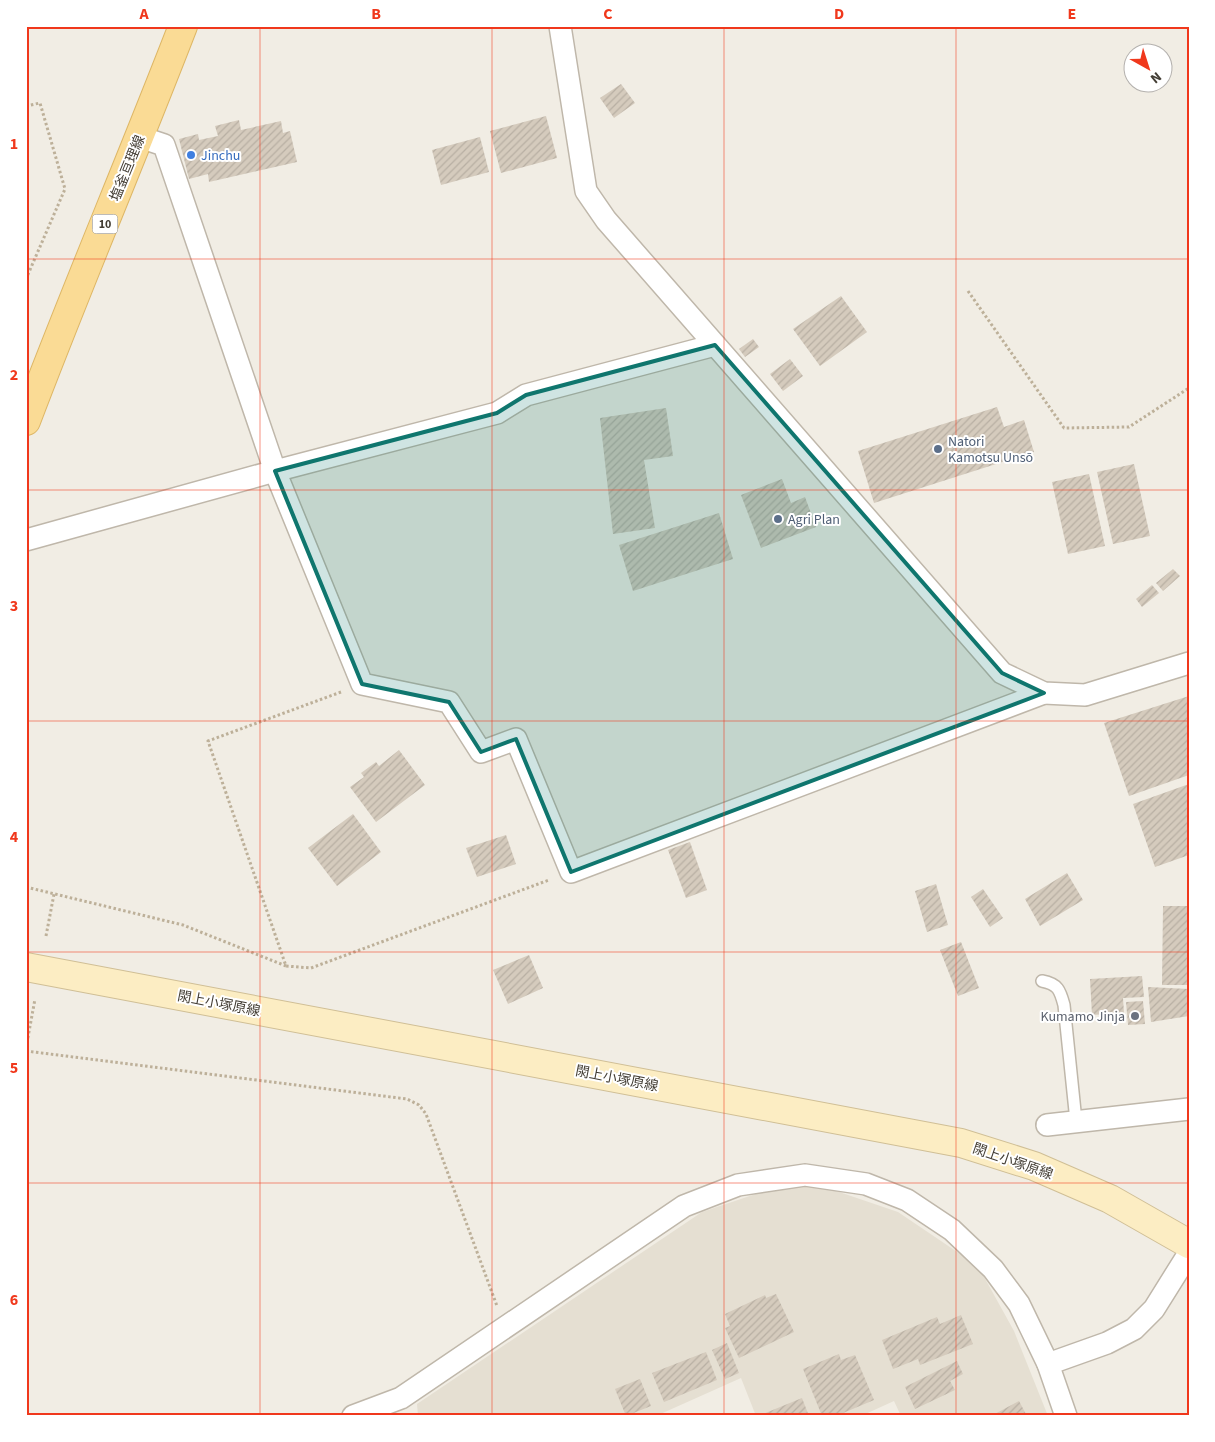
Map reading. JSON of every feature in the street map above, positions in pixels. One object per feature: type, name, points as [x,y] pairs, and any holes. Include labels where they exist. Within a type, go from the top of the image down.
[{"type":"main road","name":"塩釜亘理線","points":[[26,421],[183,26]]},
{"type":"street","points":[[560,26],[586,190],[606,220],[1002,673],[1044,693],[1085,695],[1189,663]]},
{"type":"street","points":[[140,137],[164,145],[275,471],[362,684],[449,702],[481,752],[516,739],[571,872],[1044,693]]},
{"type":"street","points":[[26,540],[275,471],[497,413],[526,395],[715,345]]},
{"type":"street","name":"閖上小塚原線","points":[[26,967],[961,1143],[1034,1166],[1110,1199],[1189,1244]]},
{"type":"street","points":[[1048,1125],[1189,1109]]},
{"type":"street","points":[[353,1416],[401,1398],[684,1206],[738,1185],[805,1175],[866,1184],[907,1200],[952,1230],[993,1269],[1019,1304],[1048,1364],[1066,1416]]},
{"type":"street","points":[[1048,1364],[1107,1343],[1134,1329],[1154,1309],[1189,1253]]},
{"type":"lane","points":[[1042,981],[1051,982],[1060,990],[1064,1005],[1076,1121]]},
{"type":"path","points":[[26,106],[40,103],[65,189],[26,279]]},
{"type":"path","points":[[968,291],[1064,428],[1129,427],[1189,388]]},
{"type":"path","points":[[286,966],[208,742],[362,684]]},
{"type":"path","points":[[26,887],[183,926],[286,966],[311,968],[571,872]]},
{"type":"path","points":[[46,936],[54,894]]},
{"type":"path","points":[[35,999],[26,1049],[407,1099],[419,1105],[426,1114],[505,1328]]},
{"type":"highlighted area","points":[[715,345],[1002,673],[1044,693],[571,872],[516,739],[481,752],[449,702],[362,684],[275,471],[497,413],[526,395]]},
{"type":"shaded area","points":[[801,1179],[898,1212],[978,1266],[1014,1331],[1048,1416],[901,1416],[894,1401],[861,1416],[756,1416],[741,1378],[656,1416],[418,1416],[417,1404],[702,1212]]},
{"type":"building","points":[[621,84],[635,103],[614,118],[600,98]]},
{"type":"building","points":[[546,116],[557,158],[501,173],[490,131]]},
{"type":"building","points":[[239,120],[241,130],[281,121],[283,133],[290,131],[297,162],[209,182],[208,174],[189,179],[179,139],[198,134],[199,140],[218,136],[215,126]]},
{"type":"building","points":[[480,137],[489,172],[441,185],[432,150]]},
{"type":"building","points":[[841,296],[867,332],[820,366],[793,329]]},
{"type":"building","points":[[753,339],[759,347],[745,357],[739,349]]},
{"type":"building","points":[[790,359],[803,376],[783,391],[770,374]]},
{"type":"building","points":[[997,407],[1004,427],[1024,420],[1034,452],[874,503],[858,451]]},
{"type":"building","points":[[666,408],[673,456],[644,460],[655,528],[613,534],[600,418]]},
{"type":"building","points":[[1134,464],[1150,536],[1113,544],[1097,472]]},
{"type":"building","points":[[1089,474],[1105,546],[1068,554],[1052,482]]},
{"type":"building","points":[[782,479],[791,503],[805,497],[816,527],[761,548],[741,495]]},
{"type":"building","points":[[719,513],[733,559],[633,591],[619,545]]},
{"type":"building","points":[[1173,569],[1180,576],[1163,591],[1156,583]]},
{"type":"building","points":[[1152,585],[1159,593],[1142,607],[1136,599]]},
{"type":"building","points":[[1189,696],[1189,775],[1129,796],[1104,723]]},
{"type":"building","points":[[399,750],[425,785],[376,822],[350,787],[364,777],[361,773],[376,762],[379,766]]},
{"type":"building","points":[[1189,784],[1189,855],[1155,867],[1133,804]]},
{"type":"building","points":[[353,814],[381,852],[337,886],[308,848]]},
{"type":"building","points":[[506,835],[516,864],[477,877],[466,848]]},
{"type":"building","points":[[690,842],[707,890],[686,898],[668,850]]},
{"type":"building","points":[[1067,873],[1083,900],[1040,926],[1025,899]]},
{"type":"building","points":[[936,884],[948,925],[927,932],[915,891]]},
{"type":"building","points":[[983,889],[1003,918],[990,927],[971,897]]},
{"type":"building","points":[[1163,906],[1189,906],[1189,985],[1162,985]]},
{"type":"building","points":[[961,942],[979,988],[958,996],[940,950]]},
{"type":"building","points":[[529,955],[543,988],[508,1004],[493,970]]},
{"type":"building","points":[[1142,976],[1144,997],[1123,998],[1124,1013],[1092,1015],[1090,979]]},
{"type":"building","points":[[1148,987],[1189,989],[1189,1016],[1151,1022]]},
{"type":"building","points":[[1143,1001],[1145,1024],[1128,1025],[1126,1002]]},
{"type":"building","points":[[776,1294],[794,1332],[739,1358],[725,1328],[730,1326],[725,1314],[765,1295],[766,1298]]},
{"type":"building","points":[[961,1315],[973,1344],[920,1365],[918,1359],[893,1369],[882,1340],[937,1317],[940,1324]]},
{"type":"building","points":[[727,1343],[739,1373],[725,1379],[712,1350]]},
{"type":"building","points":[[706,1352],[717,1380],[664,1402],[652,1373]]},
{"type":"building","points":[[839,1354],[841,1360],[855,1355],[874,1400],[836,1416],[822,1416],[803,1369]]},
{"type":"building","points":[[957,1361],[963,1374],[950,1381],[955,1390],[915,1409],[905,1387]]},
{"type":"building","points":[[640,1379],[651,1406],[626,1416],[615,1389]]},
{"type":"building","points":[[802,1398],[809,1416],[764,1416],[763,1414]]},
{"type":"building","points":[[1019,1401],[1027,1416],[991,1416]]},
{"type":"place","name":"Jinchu","points":[[191,155]]},
{"type":"place","name":"Natori Kamotsu Unsō","points":[[938,449]]},
{"type":"place","name":"Agri Plan","points":[[778,519]]},
{"type":"place","name":"Kumamo Jinja","points":[[1135,1016]]}]
